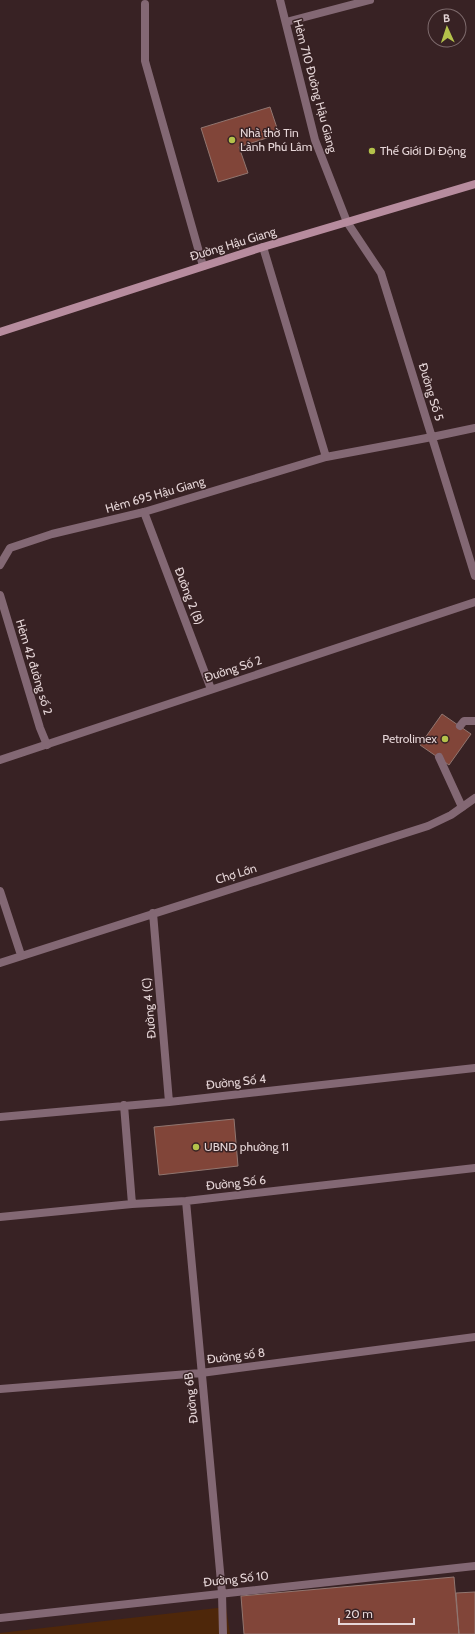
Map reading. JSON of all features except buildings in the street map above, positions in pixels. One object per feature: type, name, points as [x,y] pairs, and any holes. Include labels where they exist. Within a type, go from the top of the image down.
[{"type":"main road","name":"Đường Hậu Giang","points":[[0,332],[262,247],[475,184]]},
{"type":"street","name":"Hẻm 710 Đường Hậu Giang","points":[[280,0],[315,140],[346,222]]},
{"type":"street","points":[[286,22],[370,0]]},
{"type":"street","points":[[145,4],[145,61],[203,266]]},
{"type":"street","name":"Đường Số 5","points":[[346,222],[381,273],[475,576]]},
{"type":"street","points":[[262,247],[326,457]]},
{"type":"street","name":"Hẻm 695 Hậu Giang","points":[[0,565],[10,548],[52,534],[144,512],[326,457],[475,428]]},
{"type":"street","name":"Đường 2 (B)","points":[[144,512],[211,689]]},
{"type":"street","name":"Hẻm 42 đường số 2","points":[[0,595],[40,728],[48,745]]},
{"type":"street","name":"Đường Số 2","points":[[0,760],[475,602]]},
{"type":"street","points":[[460,726],[464,721],[475,721]]},
{"type":"street","points":[[439,757],[462,807]]},
{"type":"street","name":"Chợ Lớn","points":[[0,963],[21,955],[428,826],[475,798]]},
{"type":"street","points":[[0,891],[21,955]]},
{"type":"street","name":"Đường 4 (C)","points":[[153,913],[169,1102]]},
{"type":"street","name":"Đường Số 4","points":[[0,1117],[169,1102],[475,1068]]},
{"type":"street","points":[[124,1105],[132,1204]]},
{"type":"street","name":"Đường Số 6","points":[[0,1218],[132,1204],[186,1201],[475,1168]]},
{"type":"street","name":"Đường 6B","points":[[186,1201],[222,1593],[223,1634]]},
{"type":"street","name":"Đường số 8","points":[[0,1389],[201,1373],[475,1337]]},
{"type":"street","name":"Đường Số 10","points":[[0,1618],[475,1566]]},
{"type":"shaded area","points":[[226,1607],[230,1634],[0,1634],[0,1633]]},
{"type":"place","name":"Nhà thờ Tin Lành Phú Lâm","points":[[232,140]]},
{"type":"place","name":"Thế Giới Di Động","points":[[372,151]]},
{"type":"place","name":"Petrolimex","points":[[445,739]]},
{"type":"place","name":"UBND phường 11","points":[[196,1147]]}]
